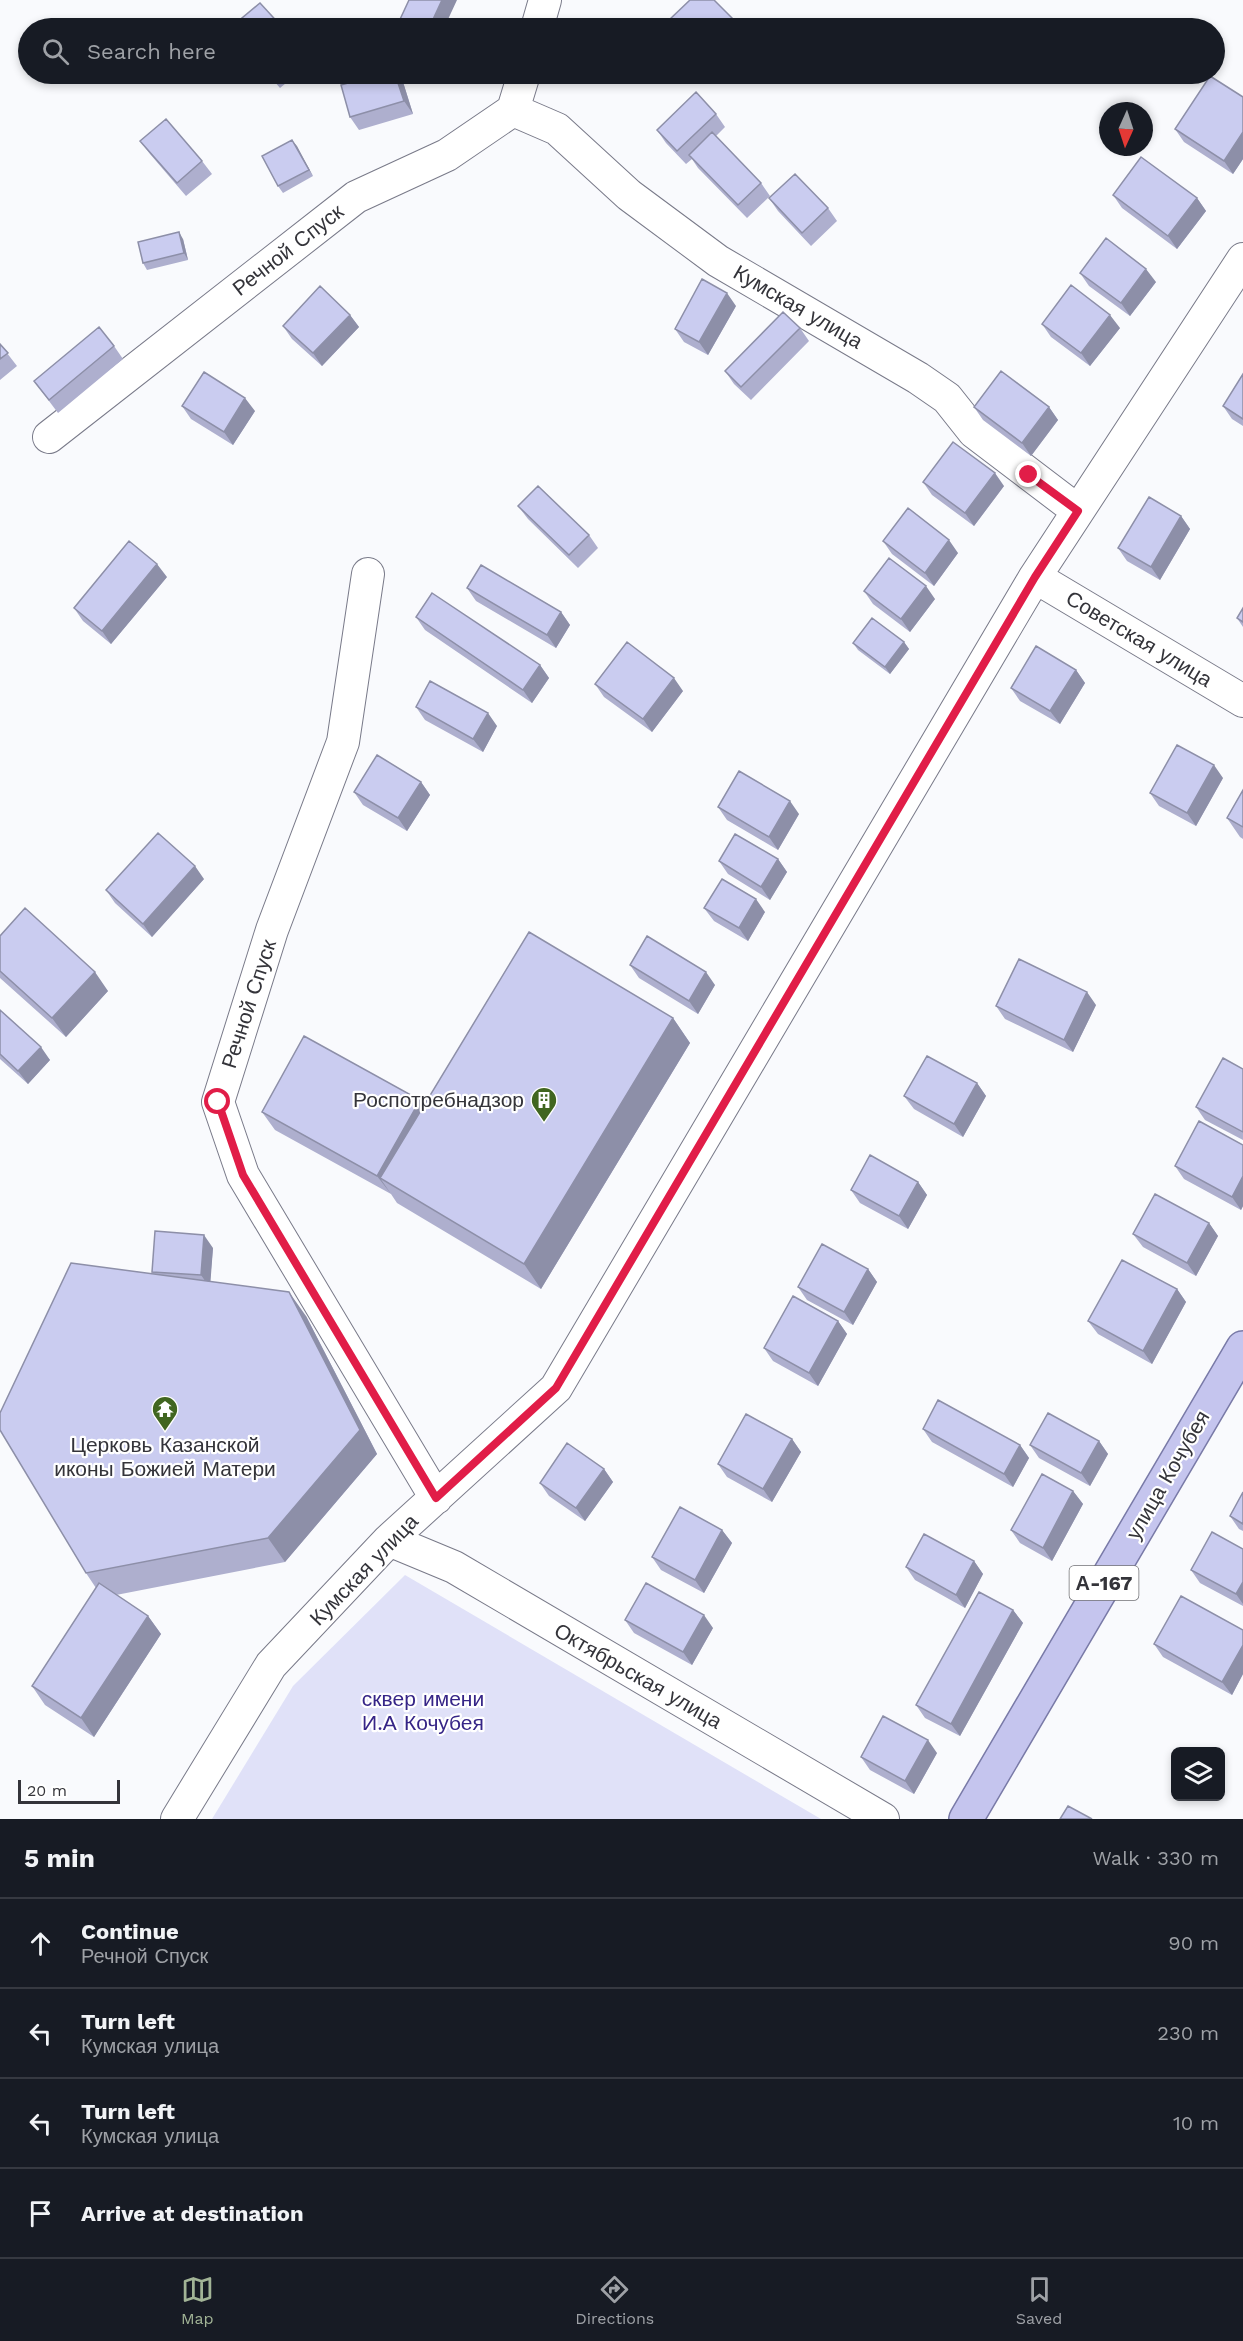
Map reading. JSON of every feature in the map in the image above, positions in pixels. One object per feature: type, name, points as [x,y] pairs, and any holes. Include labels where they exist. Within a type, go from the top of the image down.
[{"type":"main road","name":"улица Кочубея","points":[[966,1819],[1243,1348]]},
{"type":"street","points":[[540,18],[545,0]]},
{"type":"street","points":[[513,110],[521,84]]},
{"type":"street","name":"Речной Спуск","points":[[49,437],[356,197],[447,155],[513,110]]},
{"type":"street","name":"Кумская улица","points":[[513,110],[557,129],[629,195],[718,261],[918,378],[947,398],[974,432],[1078,511]]},
{"type":"street","name":"Кумская улица","points":[[177,1819],[271,1665],[390,1540],[556,1388],[1035,577],[1243,259]]},
{"type":"street","name":"Речной Спуск","points":[[368,574],[343,742],[272,930],[218,1102],[243,1175],[436,1498]]},
{"type":"street","name":"Советская улица","points":[[1035,577],[1243,701]]},
{"type":"street","name":"Октябрьская улица","points":[[390,1540],[454,1567],[883,1819]]},
{"type":"green space","name":"сквер имени И.А Кочубея","points":[[405,1575],[821,1819],[212,1819],[293,1686]]},
{"type":"building","points":[[409,0],[442,0],[434,18],[401,18]]},
{"type":"building","points":[[690,0],[714,0],[732,18],[671,18]]},
{"type":"building","points":[[260,3],[274,18],[242,18]]},
{"type":"building","points":[[398,84],[404,101],[350,117],[341,85]]},
{"type":"building","points":[[1205,84],[1223,84],[1243,97],[1243,132],[1224,161],[1175,129]]},
{"type":"building","points":[[696,92],[716,114],[677,151],[657,130]]},
{"type":"building","points":[[166,119],[202,161],[177,183],[140,141]]},
{"type":"building","points":[[712,132],[761,183],[738,205],[689,155]]},
{"type":"building","points":[[292,140],[309,170],[278,186],[262,156]]},
{"type":"building","points":[[1141,157],[1197,198],[1168,236],[1113,195]]},
{"type":"building","points":[[795,174],[828,208],[802,233],[769,198]]},
{"type":"building","points":[[179,232],[184,253],[143,263],[138,242]]},
{"type":"building","points":[[1106,238],[1146,269],[1121,303],[1080,273]]},
{"type":"building","points":[[702,279],[727,293],[699,342],[675,329]]},
{"type":"building","points":[[1071,285],[1110,315],[1081,353],[1042,324]]},
{"type":"building","points":[[320,286],[350,315],[313,353],[283,326]]},
{"type":"building","points":[[783,312],[800,328],[741,387],[725,371]]},
{"type":"building","points":[[99,327],[114,346],[49,400],[34,381]]},
{"type":"building","points":[[0,344],[8,353],[0,359]]},
{"type":"building","points":[[1001,371],[1049,407],[1022,443],[974,407]]},
{"type":"building","points":[[204,372],[245,398],[224,432],[182,406]]},
{"type":"building","points":[[1243,374],[1243,419],[1223,406]]},
{"type":"building","points":[[953,442],[995,473],[965,513],[923,482]]},
{"type":"building","points":[[538,486],[589,535],[569,555],[518,506]]},
{"type":"building","points":[[1149,497],[1181,516],[1151,567],[1118,548]]},
{"type":"building","points":[[908,508],[949,540],[925,573],[883,541]]},
{"type":"building","points":[[129,541],[157,564],[102,631],[74,608]]},
{"type":"building","points":[[889,558],[926,586],[901,619],[864,591]]},
{"type":"building","points":[[481,565],[561,612],[547,635],[467,588]]},
{"type":"building","points":[[432,593],[540,665],[523,690],[416,617]]},
{"type":"building","points":[[1243,608],[1243,622],[1237,618]]},
{"type":"building","points":[[872,618],[904,642],[885,667],[853,643]]},
{"type":"building","points":[[627,642],[674,678],[643,719],[595,684]]},
{"type":"building","points":[[1036,646],[1076,670],[1050,711],[1011,688]]},
{"type":"building","points":[[430,681],[488,713],[473,739],[416,707]]},
{"type":"building","points":[[1177,745],[1214,765],[1187,813],[1150,793]]},
{"type":"building","points":[[377,755],[421,782],[398,818],[354,792]]},
{"type":"building","points":[[739,771],[790,801],[769,837],[718,807]]},
{"type":"building","points":[[1243,790],[1243,827],[1227,818]]},
{"type":"building","points":[[158,833],[195,866],[143,924],[106,890]]},
{"type":"building","points":[[735,834],[778,859],[761,887],[719,861]]},
{"type":"building","points":[[722,879],[756,899],[739,928],[704,908]]},
{"type":"building","points":[[25,908],[95,972],[52,1018],[0,971],[0,936]]},
{"type":"building","name":"Роспотребнадзор","points":[[529,932],[673,1018],[524,1264],[380,1178]]},
{"type":"building","points":[[647,936],[706,972],[689,1001],[630,965]]},
{"type":"building","points":[[1019,959],[1087,992],[1064,1040],[996,1006]]},
{"type":"building","points":[[0,1010],[41,1047],[18,1071],[0,1054]]},
{"type":"building","points":[[304,1036],[420,1100],[377,1176],[262,1112]]},
{"type":"building","points":[[927,1056],[977,1083],[954,1124],[904,1096]]},
{"type":"building","points":[[1223,1058],[1243,1069],[1243,1132],[1196,1107]]},
{"type":"building","points":[[1199,1121],[1243,1145],[1243,1176],[1232,1197],[1175,1166]]},
{"type":"building","points":[[870,1155],[918,1182],[899,1216],[851,1190]]},
{"type":"building","points":[[1155,1194],[1209,1223],[1187,1263],[1133,1234]]},
{"type":"building","points":[[155,1231],[204,1235],[201,1275],[152,1272]]},
{"type":"building","points":[[822,1244],[868,1269],[844,1312],[798,1287]]},
{"type":"building","points":[[1122,1260],[1177,1289],[1143,1351],[1088,1321]]},
{"type":"building","points":[[71,1263],[289,1292],[360,1430],[268,1538],[86,1573],[0,1430],[0,1413]]},
{"type":"building","points":[[793,1296],[838,1321],[809,1373],[764,1348]]},
{"type":"building","points":[[938,1400],[1020,1445],[1004,1474],[923,1429]]},
{"type":"building","points":[[1048,1413],[1099,1441],[1081,1473],[1030,1445]]},
{"type":"building","points":[[746,1414],[792,1439],[763,1489],[718,1464]]},
{"type":"building","points":[[567,1443],[604,1469],[576,1508],[540,1483]]},
{"type":"building","points":[[1042,1474],[1073,1491],[1043,1548],[1011,1530]]},
{"type":"building","points":[[1243,1492],[1243,1524],[1230,1516]]},
{"type":"building","points":[[680,1507],[722,1530],[695,1580],[652,1557]]},
{"type":"building","points":[[1212,1532],[1243,1549],[1243,1582],[1236,1594],[1191,1570]]},
{"type":"building","points":[[924,1534],[974,1561],[956,1595],[906,1567]]},
{"type":"building","points":[[99,1583],[148,1616],[81,1718],[32,1686]]},
{"type":"building","points":[[646,1583],[704,1615],[683,1652],[625,1620]]},
{"type":"building","points":[[979,1592],[1013,1610],[951,1724],[916,1705]]},
{"type":"building","points":[[1181,1596],[1243,1630],[1243,1645],[1222,1682],[1154,1644]]},
{"type":"building","points":[[883,1716],[928,1740],[905,1781],[861,1757]]},
{"type":"building","points":[[1068,1806],[1092,1819],[1060,1819]]},
{"type":"place","name":"Роспотребнадзор","points":[[544,1123]]},
{"type":"place","name":"Церковь Казанской иконы Божией Матери","points":[[165,1432]]},
{"type":"route","points":[[218,1102],[243,1175],[436,1498],[556,1388],[1035,577],[1078,511],[1029,475]]}]
